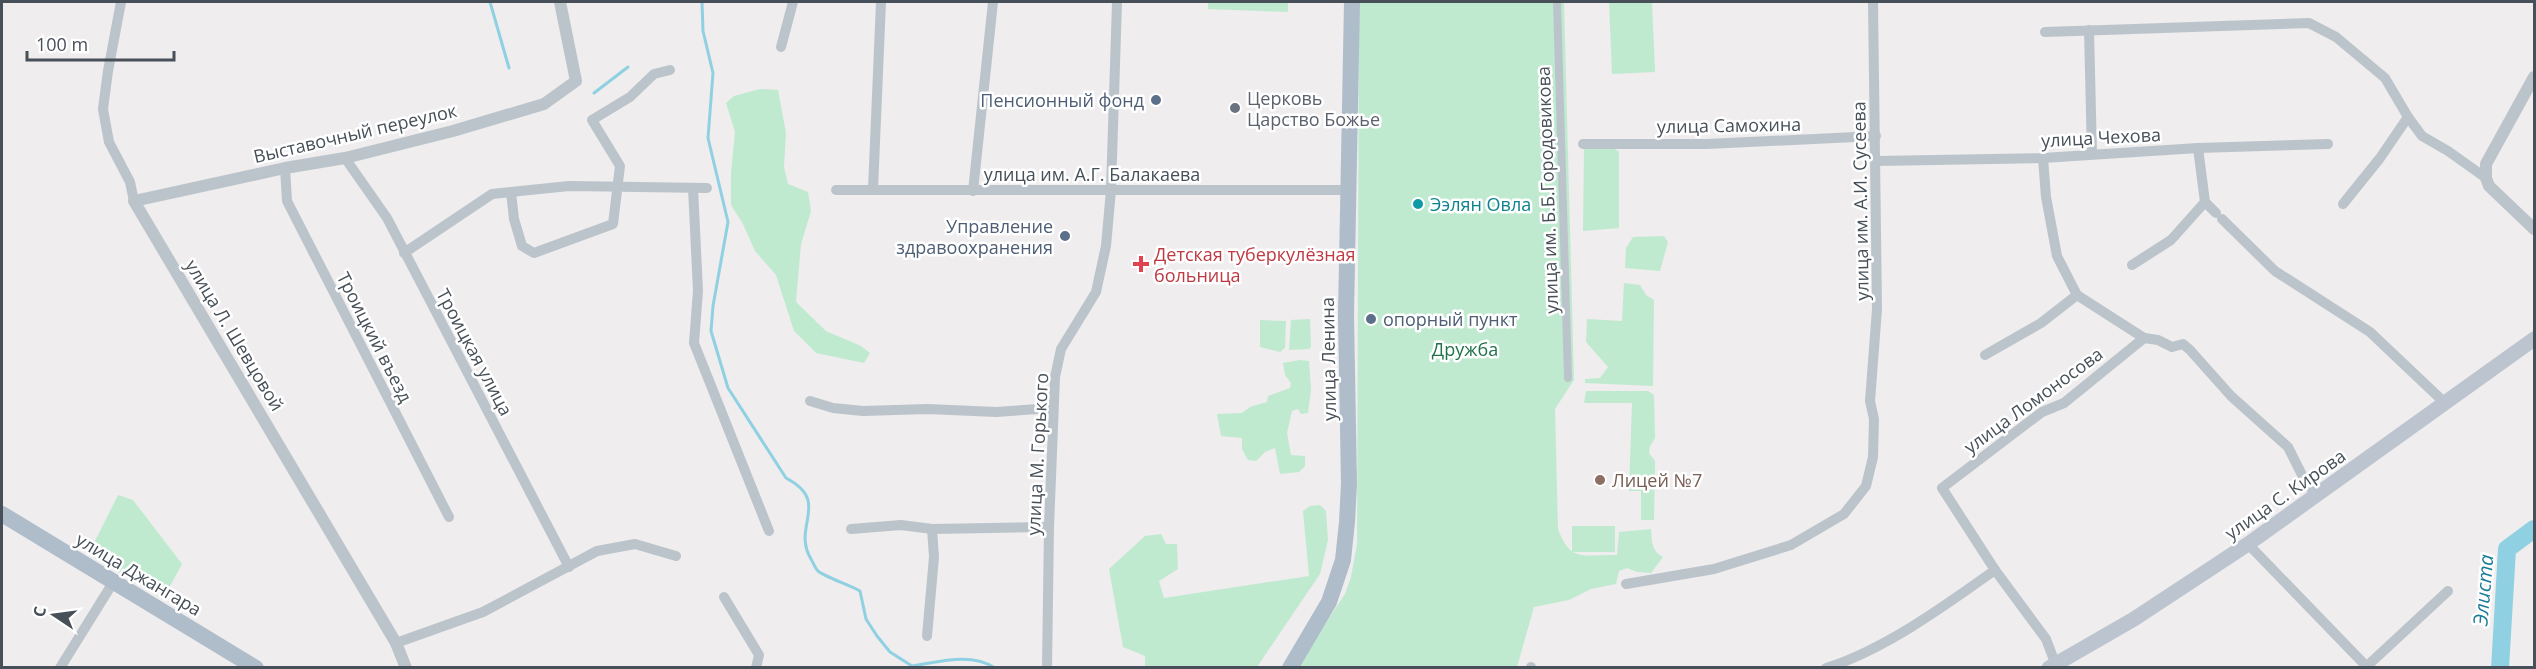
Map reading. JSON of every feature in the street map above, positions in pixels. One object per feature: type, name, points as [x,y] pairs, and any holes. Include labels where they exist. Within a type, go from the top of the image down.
[{"type":"main road","name":"улица Ленина","points":[[1290,668],[1329,602],[1343,560],[1349,484],[1346,315],[1352,2]]},
{"type":"main road","name":"улица С. Кирова","points":[[2054,667],[2134,619],[2248,544],[2535,339]]},
{"type":"main road","name":"улица Джангара","points":[[2,514],[256,668]]},
{"type":"street","name":"улица Л. Шевцовой","points":[[121,2],[103,109],[110,142],[130,182],[134,201],[396,643],[406,668]]},
{"type":"street","name":"Выставочный переулок","points":[[134,201],[285,168],[345,158],[453,131],[544,104],[576,81],[560,2]]},
{"type":"street","points":[[781,47],[793,2]]},
{"type":"street","points":[[873,189],[881,2]]},
{"type":"street","points":[[973,191],[993,2]]},
{"type":"street","name":"улица М. Горького","points":[[1047,668],[1052,408],[1061,349],[1096,292],[1106,246],[1111,190],[1117,2]]},
{"type":"street","name":"улица им. Б.Б.Городовикова","points":[[1557,2],[1568,378]]},
{"type":"street","name":"улица им. А.И. Сусеева","points":[[1626,584],[1714,569],[1774,552],[1834,522],[1851,507],[1866,486],[1873,457],[1874,419],[1870,401],[1877,309],[1874,2]]},
{"type":"street","points":[[2045,32],[2309,23],[2336,38],[2385,78],[2422,136],[2486,178]]},
{"type":"street","points":[[2089,30],[2092,154]]},
{"type":"street","points":[[511,192],[514,219],[522,246],[534,253],[613,225],[620,166],[592,120],[630,97],[654,74],[670,70]]},
{"type":"street","points":[[2535,76],[2486,164],[2486,178],[2489,186],[2535,230]]},
{"type":"street","points":[[2343,204],[2380,158],[2408,117]]},
{"type":"street","name":"улица Самохина","points":[[1583,144],[1707,144],[1876,136]]},
{"type":"street","name":"улица Чехова","points":[[1877,161],[2043,158],[2198,148],[2328,144]]},
{"type":"street","points":[[2198,148],[2205,202],[2275,271],[2370,332],[2446,404]]},
{"type":"street","name":"Троицкая улица","points":[[345,158],[387,218],[569,567]]},
{"type":"street","points":[[2043,158],[2046,197],[2057,256],[2078,295],[2144,338],[2158,340],[2172,347],[2183,344],[2230,396],[2288,447],[2305,481],[2317,496]]},
{"type":"street","name":"Троицкий въезд","points":[[285,168],[287,201],[449,517]]},
{"type":"street","points":[[404,254],[492,194],[569,186],[707,188]]},
{"type":"street","points":[[693,189],[698,291],[694,343],[769,531]]},
{"type":"street","name":"улица им. А.Г. Балакаева","points":[[836,190],[1348,190]]},
{"type":"street","points":[[2132,265],[2171,240],[2205,202]]},
{"type":"street","points":[[1985,355],[2041,323],[2078,295]]},
{"type":"street","name":"улица Ломоносова","points":[[1995,570],[1942,488],[2042,412],[2064,403],[2144,338]]},
{"type":"street","points":[[810,400],[834,408],[862,411],[928,409],[996,412],[1052,408]]},
{"type":"street","points":[[851,529],[901,525],[932,530],[1048,527]]},
{"type":"street","points":[[927,636],[934,557],[932,530]]},
{"type":"street","points":[[396,643],[483,612],[597,551],[635,544],[676,556]]},
{"type":"street","points":[[2248,544],[2366,667],[2448,591]]},
{"type":"street","points":[[1826,668],[1847,661],[1923,620],[1995,570],[2046,639],[2054,667]]},
{"type":"street","points":[[60,668],[114,581]]},
{"type":"street","points":[[724,597],[759,655],[756,668]]},
{"type":"green space","points":[[1208,2],[1288,2],[1288,12],[1208,9]]},
{"type":"green space","name":"Дружба","points":[[1359,2],[1564,2],[1574,380],[1555,409],[1558,529],[1568,548],[1587,556],[1617,555],[1619,532],[1651,529],[1654,548],[1663,557],[1651,573],[1637,572],[1627,568],[1619,571],[1616,584],[1591,589],[1569,600],[1534,607],[1517,667],[1296,668],[1345,594],[1351,577],[1357,544]]},
{"type":"green space","points":[[1609,2],[1652,2],[1655,72],[1612,74]]},
{"type":"green space","points":[[760,89],[778,90],[786,133],[784,167],[788,184],[808,192],[811,211],[801,244],[796,302],[826,331],[861,346],[870,353],[864,363],[816,353],[794,331],[776,275],[755,251],[743,224],[731,205],[731,172],[735,132],[726,103],[734,96]]},
{"type":"green space","points":[[1584,148],[1613,148],[1619,152],[1619,228],[1583,231]]},
{"type":"green space","points":[[1664,236],[1668,242],[1660,271],[1625,268],[1626,248],[1633,237]]},
{"type":"green space","points":[[1624,283],[1640,285],[1646,295],[1654,300],[1653,386],[1585,383],[1585,379],[1600,378],[1608,367],[1586,342],[1587,319],[1622,321]]},
{"type":"green space","points":[[1310,319],[1311,347],[1289,350],[1291,320]]},
{"type":"green space","points":[[1260,320],[1286,321],[1285,348],[1280,352],[1260,347]]},
{"type":"green space","points":[[1309,361],[1311,390],[1308,413],[1301,414],[1298,409],[1292,411],[1287,433],[1291,455],[1305,456],[1305,466],[1299,472],[1280,474],[1275,448],[1265,452],[1256,461],[1248,460],[1242,449],[1242,438],[1221,436],[1217,414],[1242,413],[1250,407],[1267,402],[1268,396],[1290,388],[1291,383],[1285,375],[1283,363]]},
{"type":"green space","points":[[1586,391],[1648,391],[1654,395],[1655,438],[1649,453],[1655,461],[1654,520],[1641,520],[1641,491],[1629,491],[1632,403],[1584,403]]},
{"type":"green space","points":[[118,495],[133,500],[182,564],[163,599],[90,555]]},
{"type":"green space","points":[[1320,505],[1326,511],[1328,540],[1320,574],[1257,667],[1145,667],[1145,656],[1123,647],[1109,569],[1145,536],[1161,534],[1166,544],[1177,544],[1178,569],[1159,581],[1164,598],[1309,576],[1303,511],[1310,506]]},
{"type":"green space","points":[[1572,526],[1615,526],[1615,552],[1572,552]]},
{"type":"waterway","points":[[490,2],[509,68]]},
{"type":"waterway","points":[[702,2],[703,31],[713,73],[708,138],[728,222],[713,306],[711,331],[728,388],[786,478],[799,487],[806,496],[809,505],[806,547],[816,568],[826,576],[860,591],[866,619],[890,652],[912,666],[965,659],[976,660],[995,668]]},
{"type":"waterway","points":[[594,93],[628,67]]},
{"type":"waterway","name":"Элиста","points":[[2500,668],[2507,549],[2534,529]]},
{"type":"place","name":"Пенсионный фонд","points":[[1156,100]]},
{"type":"place","name":"Церковь Царство Божье","points":[[1235,108]]},
{"type":"place","name":"Ээлян Овла","points":[[1418,204]]},
{"type":"place","name":"Управление здравоохранения","points":[[1065,236]]},
{"type":"place","name":"Детская туберкулёзная больница","points":[[1141,264]]},
{"type":"place","name":"опорный пункт","points":[[1371,319]]},
{"type":"place","name":"Лицей №7","points":[[1600,480]]}]
